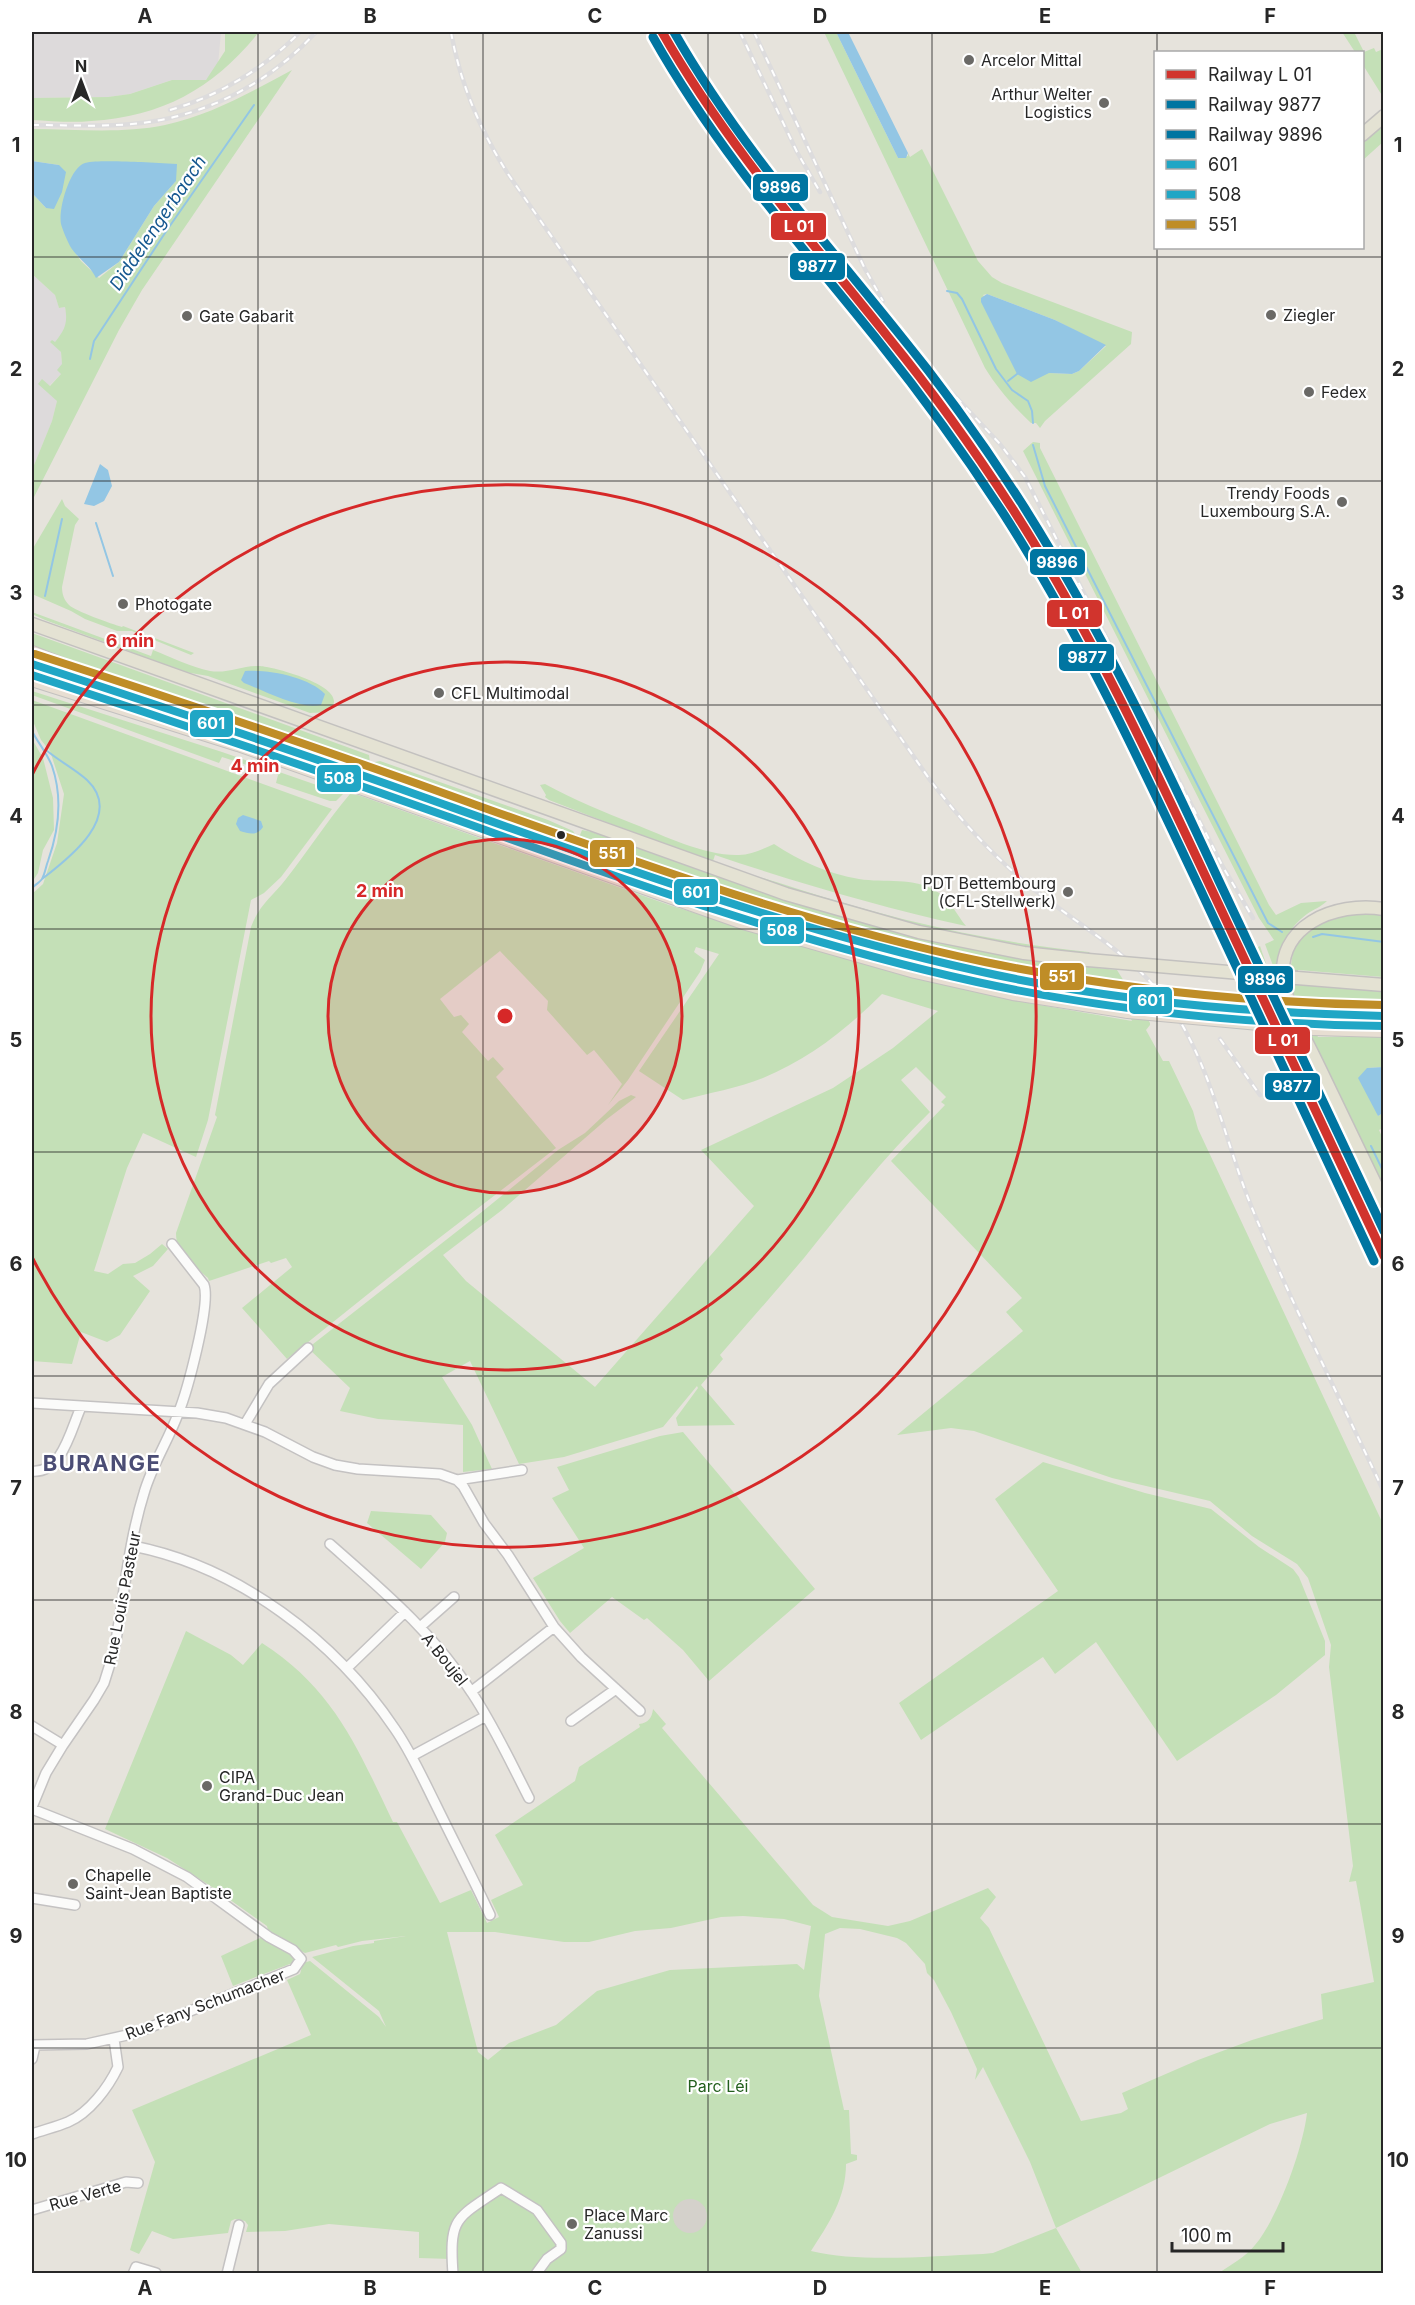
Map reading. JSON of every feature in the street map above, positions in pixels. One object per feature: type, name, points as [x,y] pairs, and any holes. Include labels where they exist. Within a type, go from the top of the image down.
[{"type":"highway","points":[[32,653],[229,728],[349,777]]},
{"type":"highway","points":[[32,664],[229,728]]},
{"type":"highway","points":[[32,679],[349,777],[680,888],[818,931],[949,964],[1037,983],[1121,997],[1224,1008],[1383,1016]]},
{"type":"highway","points":[[367,783],[674,899],[826,947],[915,971],[1013,993],[1128,1011],[1314,1028],[1383,1030]]},
{"type":"main road","points":[[1364,133],[1383,116]]},
{"type":"main road","points":[[32,624],[786,894],[919,932],[1024,952],[1089,960],[1383,985]]},
{"type":"main road","points":[[1383,909],[1359,907],[1340,909],[1324,914],[1311,922],[1299,932],[1291,945],[1283,973],[1291,1009],[1383,1202]]},
{"type":"street","name":"Rue Louis Pasteur","points":[[32,1808],[46,1773],[94,1701],[109,1669],[119,1628],[143,1494],[155,1462],[179,1412],[207,1300],[201,1278],[173,1248],[172,1244]]},
{"type":"street","points":[[245,1424],[269,1384],[308,1348]]},
{"type":"street","points":[[32,1403],[179,1412],[226,1418],[286,1442],[335,1466],[440,1474],[457,1480],[522,1470]]},
{"type":"street","points":[[32,1471],[46,1470],[57,1461],[81,1407]]},
{"type":"street","points":[[457,1480],[554,1627],[581,1657],[640,1711]]},
{"type":"street","name":"A Boujel","points":[[330,1544],[420,1627],[471,1691],[529,1798]]},
{"type":"street","points":[[133,1546],[159,1551],[193,1564],[253,1594],[311,1635],[346,1668],[377,1703],[412,1756],[490,1915]]},
{"type":"street","points":[[420,1627],[454,1597]]},
{"type":"street","points":[[346,1668],[405,1612]]},
{"type":"street","points":[[471,1691],[554,1627]]},
{"type":"street","points":[[571,1721],[616,1689]]},
{"type":"street","points":[[412,1756],[486,1716]]},
{"type":"street","points":[[32,1726],[63,1745]]},
{"type":"street","name":"Rue Fany Schumacher","points":[[32,1808],[133,1849],[178,1872],[269,1937],[293,1950],[301,1959],[294,1969],[144,2030],[87,2044],[33,2046]]},
{"type":"street","points":[[32,1898],[75,1905]]},
{"type":"street","points":[[32,2134],[68,2122],[82,2114],[92,2104],[118,2067],[114,2039]]},
{"type":"street","points":[[32,2059],[33,2046]]},
{"type":"street","name":"Rue Verte","points":[[32,2210],[126,2182],[138,2183]]},
{"type":"street","points":[[453,2274],[451,2240],[455,2224],[466,2212],[501,2188],[537,2210],[561,2243],[561,2249],[547,2259],[536,2274]]},
{"type":"street","points":[[227,2274],[239,2225]]},
{"type":"street","points":[[133,2274],[136,2266],[156,2273]]},
{"type":"shaded area","points":[[32,32],[221,32],[218,65],[206,80],[172,80],[130,94],[108,97],[32,98]]},
{"type":"shaded area","points":[[32,274],[55,295],[59,308],[65,307],[68,322],[55,342],[61,352],[61,374],[49,386],[57,401],[52,421],[32,470]]},
{"type":"shaded area","points":[[690,2199],[702,2204],[707,2216],[702,2228],[690,2233],[678,2228],[673,2216],[678,2204]]},
{"type":"green space","points":[[225,32],[259,32],[224,69],[186,96],[142,113],[117,118],[69,122],[32,120],[32,98],[108,97],[130,94],[172,80],[206,80],[225,51]]},
{"type":"green space","points":[[824,32],[836,32],[898,158],[908,156],[908,153],[910,157],[922,149],[978,261],[992,277],[1002,283],[1132,332],[1131,344],[1040,428],[1036,423],[1031,423],[1012,404],[985,368]],"holes":[[[987,294],[1055,320],[1106,346],[1079,371],[1072,374],[1049,373],[983,295]]]},
{"type":"green space","points":[[1342,32],[1354,32],[1364,51],[1354,51]]},
{"type":"green space","points":[[1374,48],[1376,52],[1383,49],[1383,97],[1364,67],[1364,52]]},
{"type":"green space","points":[[292,70],[142,290],[119,330],[32,501],[32,470],[52,421],[57,401],[38,384],[42,379],[50,386],[61,374],[57,370],[62,364],[61,352],[50,342],[52,340],[55,342],[61,334],[66,318],[65,307],[59,308],[55,295],[32,274],[32,193],[46,208],[59,165],[32,161],[32,129],[115,130],[165,125],[215,109]],"holes":[[[176,181],[154,206],[119,262],[99,278],[81,261],[70,245]]]},
{"type":"green space","points":[[1383,122],[1383,142],[1364,159],[1364,140]]},
{"type":"green space","points":[[1033,442],[1040,443],[1040,448],[1269,905],[1276,915],[1301,903],[1327,901],[1307,914],[1290,932],[1279,954],[1275,971],[1265,944],[1274,940],[1259,918],[1023,451]]},
{"type":"green space","points":[[62,499],[65,506],[79,519],[75,525],[62,587],[67,603],[94,617],[194,653],[191,655],[132,631],[117,631],[32,594],[32,550]]},
{"type":"green space","points":[[32,612],[151,656],[153,650],[210,671],[260,666],[293,674],[320,685],[329,692],[334,699],[332,707],[325,712],[310,713],[208,676],[185,672],[45,620]]},
{"type":"green space","name":"Parc Léi","points":[[32,633],[369,755],[370,763],[380,761],[548,820],[575,834],[580,835],[582,830],[592,832],[727,880],[847,917],[1088,965],[1088,967],[1117,970],[1150,1023],[1146,1030],[1163,1061],[1169,1061],[1193,1111],[1198,1129],[1383,1524],[1383,2273],[1219,2273],[1243,2257],[1264,2233],[1281,2201],[1295,2163],[1307,2113],[1270,2124],[1056,2228],[1082,2273],[453,2273],[451,2259],[419,2258],[419,2232],[329,2224],[285,2231],[246,2232],[248,2225],[245,2221],[235,2219],[231,2221],[228,2233],[173,2239],[152,2231],[139,2254],[130,2250],[155,2162],[132,2110],[311,2035],[287,1980],[300,1974],[303,1963],[310,1961],[379,2017],[386,2027],[379,2011],[312,1957],[374,1943],[374,1941],[406,1936],[362,1941],[338,1947],[336,1945],[305,1953],[269,1935],[267,1926],[167,1858],[105,1829],[186,1631],[231,1655],[243,1665],[262,1643],[308,1680],[326,1701],[355,1745],[393,1822],[397,1822],[440,1903],[471,1890],[487,1923],[499,1917],[491,1900],[523,1885],[495,1835],[575,1781],[579,1767],[640,1727],[639,1724],[651,1717],[653,1709],[666,1724],[662,1728],[813,1905],[832,1917],[888,1926],[910,1921],[988,1888],[996,1897],[980,1918],[989,1928],[1081,2121],[1121,2113],[1128,2109],[1122,2093],[1198,2060],[1252,2040],[1323,2019],[1321,1994],[1374,1982],[1356,1881],[1349,1882],[1353,1866],[1329,1667],[1331,1645],[1308,1578],[1297,1564],[1252,1536],[1210,1501],[1112,1478],[974,1431],[951,1428],[897,1435],[1023,1331],[1006,1312],[1022,1298],[891,1161],[945,1105],[941,1102],[946,1097],[916,1067],[901,1080],[930,1112],[880,1165],[720,1355],[723,1359],[701,1385],[735,1425],[678,1426],[676,1418],[698,1388],[697,1386],[663,1427],[564,1457],[519,1464],[470,1361],[442,1377],[472,1425],[492,1469],[463,1472],[463,1425],[378,1419],[340,1411],[350,1388],[308,1348],[558,1150],[585,1133],[619,1101],[631,1095],[636,1097],[607,1119],[502,1210],[443,1255],[466,1281],[595,1387],[754,1206],[701,1150],[833,1088],[893,1048],[938,1011],[882,994],[841,1031],[796,1062],[753,1082],[683,1100],[639,1071],[719,954],[696,947],[694,952],[705,960],[700,972],[628,1080],[608,1105],[622,1084],[594,1050],[587,1055],[547,1010],[548,1001],[500,951],[440,999],[454,1017],[461,1015],[469,1024],[462,1032],[488,1061],[493,1057],[504,1069],[496,1077],[556,1148],[287,1359],[242,1308],[292,1267],[286,1258],[271,1263],[269,1261],[209,1281],[182,1253],[177,1241],[176,1233],[217,1117],[215,1115],[254,919],[350,794],[672,906],[891,972],[1012,1000],[1132,1021],[1117,988],[1015,971],[917,950],[684,881],[32,647]],"holes":[[[721,1917],[784,1919],[811,1926],[804,1970],[797,1964],[670,1970],[597,1991],[556,2025],[509,2043],[488,2060],[478,2052],[447,1932],[495,1932],[564,1942],[589,1942],[635,1931],[671,1928]],[[840,1928],[860,1929],[897,1938],[906,1943],[925,1964],[927,1973],[934,1980],[951,2012],[977,2069],[975,2080],[983,2067],[1030,2162],[1056,2228],[993,2253],[874,2258],[830,2255],[811,2251],[840,2199],[846,2164],[857,2160],[857,2155],[851,2154],[849,2110],[844,2110],[819,1996],[825,1934]]]},
{"type":"green space","points":[[32,691],[222,752],[331,790],[345,792],[336,801],[330,801],[276,783],[278,775],[222,757],[219,763],[32,695]]},
{"type":"green space","points":[[32,700],[332,809],[281,877],[264,893],[251,900],[208,1120],[196,1157],[143,1133],[127,1168],[94,1271],[108,1274],[123,1264],[135,1263],[162,1244],[168,1249],[153,1266],[133,1276],[150,1291],[120,1335],[107,1342],[81,1332],[72,1364],[32,1361],[32,894],[43,884],[57,843],[64,794],[50,751],[41,740],[32,719]]},
{"type":"green space","points":[[32,739],[43,758],[53,798],[54,830],[43,850],[38,873],[32,882]]},
{"type":"green space","points":[[545,784],[600,810],[699,849],[743,855],[774,844],[804,861],[836,874],[859,879],[909,882],[927,887],[945,898],[966,926],[840,894],[715,855],[713,861],[743,872],[831,899],[940,928],[1014,942],[1089,952],[1089,955],[955,934],[889,919],[800,894],[633,836],[629,831],[549,800],[545,797],[540,785]]},
{"type":"green space","points":[[1359,912],[1383,913],[1383,977],[1298,970],[1297,982],[1383,989],[1383,1006],[1304,1006],[1318,1037],[1383,1036],[1383,1067],[1367,1068],[1378,1116],[1383,1113],[1383,1128],[1379,1130],[1383,1139],[1383,1188],[1295,1005],[1292,992],[1293,954],[1304,933],[1327,919]]},
{"type":"green space","points":[[1260,946],[1278,999],[1383,1226],[1383,1236],[1250,951]]},
{"type":"green space","points":[[683,1432],[815,1589],[709,1681],[683,1650],[647,1618],[644,1620],[612,1597],[570,1633],[533,1578],[584,1548],[552,1498],[569,1490],[557,1467],[660,1436]]},
{"type":"green space","points":[[1043,1462],[1145,1493],[1211,1509],[1259,1547],[1293,1569],[1299,1577],[1325,1641],[1325,1655],[1276,1695],[1177,1761],[1096,1642],[1055,1674],[1043,1657],[921,1740],[899,1703],[1058,1591],[995,1499]]},
{"type":"green space","points":[[371,1511],[431,1515],[447,1533],[445,1542],[421,1569],[367,1523]]},
{"type":"green space","points":[[260,1936],[287,1949],[295,1962],[233,1986],[221,1956]]},
{"type":"water","points":[[836,32],[848,32],[908,153],[906,158],[898,158]]},
{"type":"water","points":[[32,161],[59,165],[66,172],[62,192],[54,209],[46,208],[32,193]]},
{"type":"water","points":[[85,163],[177,164],[176,181],[154,206],[119,262],[96,278],[70,246],[62,227],[61,209],[66,189],[74,172]]},
{"type":"water","points":[[987,294],[1055,320],[1106,345],[1079,371],[1072,374],[1049,373],[1031,382],[1017,374],[981,302],[981,298]]},
{"type":"water","points":[[100,464],[108,470],[112,486],[104,501],[94,506],[84,504]]},
{"type":"water","points":[[245,671],[265,671],[288,675],[309,683],[325,694],[321,705],[303,705],[244,683],[241,680]]},
{"type":"water","points":[[243,815],[261,821],[263,827],[253,834],[240,831],[236,824],[238,818]]},
{"type":"water","points":[[1383,1067],[1383,1113],[1378,1116],[1358,1078],[1367,1068]]},
{"type":"waterway","name":"Diddelengerbaach","points":[[90,359],[94,341],[167,230],[254,105]]},
{"type":"waterway","points":[[947,291],[957,293],[962,299],[996,369],[1012,390],[1028,401],[1033,423]]},
{"type":"waterway","points":[[1008,381],[1017,374]]},
{"type":"waterway","points":[[1033,445],[1045,486],[1268,923],[1282,932]]},
{"type":"waterway","name":"Diddelengerbaach","points":[[45,596],[62,519]]},
{"type":"waterway","points":[[96,523],[113,576]]},
{"type":"waterway","name":"Diddelengerbaach","points":[[32,731],[52,766],[58,790],[55,838],[45,872],[41,880],[32,888]]},
{"type":"waterway","points":[[42,879],[78,848],[88,836],[96,822],[100,808],[97,794],[87,780],[46,750]]},
{"type":"waterway","points":[[1313,937],[1322,934],[1384,942]]},
{"type":"waterway","points":[[1371,1146],[1384,1173]]},
{"type":"railway","points":[[170,110],[206,97],[240,79],[272,57],[300,32]]},
{"type":"railway","points":[[32,125],[132,124],[184,114],[209,106],[256,82],[298,51],[316,32]]},
{"type":"railway","points":[[451,32],[472,106],[508,174],[930,780],[1000,860],[1026,883],[1134,966],[1165,999],[1181,1022],[1205,1073],[1242,1182],[1267,1244],[1384,1492]]},
{"type":"railway","points":[[675,32],[718,103],[777,183],[941,381],[1000,444],[1025,477],[1223,867],[1253,918]]},
{"type":"railway","points":[[740,32],[797,152],[820,192]]},
{"type":"railway","points":[[754,32],[865,269],[883,301]]},
{"type":"railway","points":[[1220,1039],[1260,1095]]},
{"type":"transit line","points":[[662,32],[713,113],[769,189],[905,358],[953,422],[1042,556],[1094,648],[1142,742],[1384,1256]]},
{"type":"transit line","name":"551","points":[[35,654],[306,745],[660,870],[853,930],[985,962],[1084,980],[1233,998],[1384,1005]]},
{"type":"transit line","name":"601","points":[[32,664],[279,746],[562,847],[699,893],[907,954],[1028,981],[1129,998],[1281,1012],[1384,1016]]},
{"type":"transit line","name":"508","points":[[32,675],[187,726],[709,908],[909,966],[1027,992],[1129,1008],[1230,1019],[1384,1026]]},
{"type":"rail line","name":"9896","points":[[674,32],[698,72],[751,149],[963,417],[1024,507],[1051,552],[1103,644],[1151,738],[1384,1231]]},
{"type":"rail line","name":"9877","points":[[653,37],[731,157],[928,406],[960,449],[1033,561],[1085,653],[1133,748],[1374,1261]]},
{"type":"place","name":"Arcelor Mittal","points":[[969,60]]},
{"type":"place","name":"Arthur Welter Logistics","points":[[1104,103]]},
{"type":"place","name":"Ziegler","points":[[1271,315]]},
{"type":"place","name":"Gate Gabarit","points":[[187,316]]},
{"type":"place","name":"Fedex","points":[[1309,392]]},
{"type":"place","name":"Trendy Foods Luxembourg S.A.","points":[[1342,502]]},
{"type":"place","name":"Photogate","points":[[123,604]]},
{"type":"place","name":"CFL Multimodal","points":[[439,693]]},
{"type":"place","name":"PDT Bettembourg (CFL-Stellwerk)","points":[[1068,892]]},
{"type":"place","name":"CIPA Grand-Duc Jean","points":[[207,1786]]},
{"type":"place","name":"Chapelle Saint-Jean Baptiste","points":[[73,1884]]},
{"type":"place","name":"Place Marc Zanussi","points":[[572,2224]]},
{"type":"district","name":"BURANGE","points":[[102,1463]]}]
